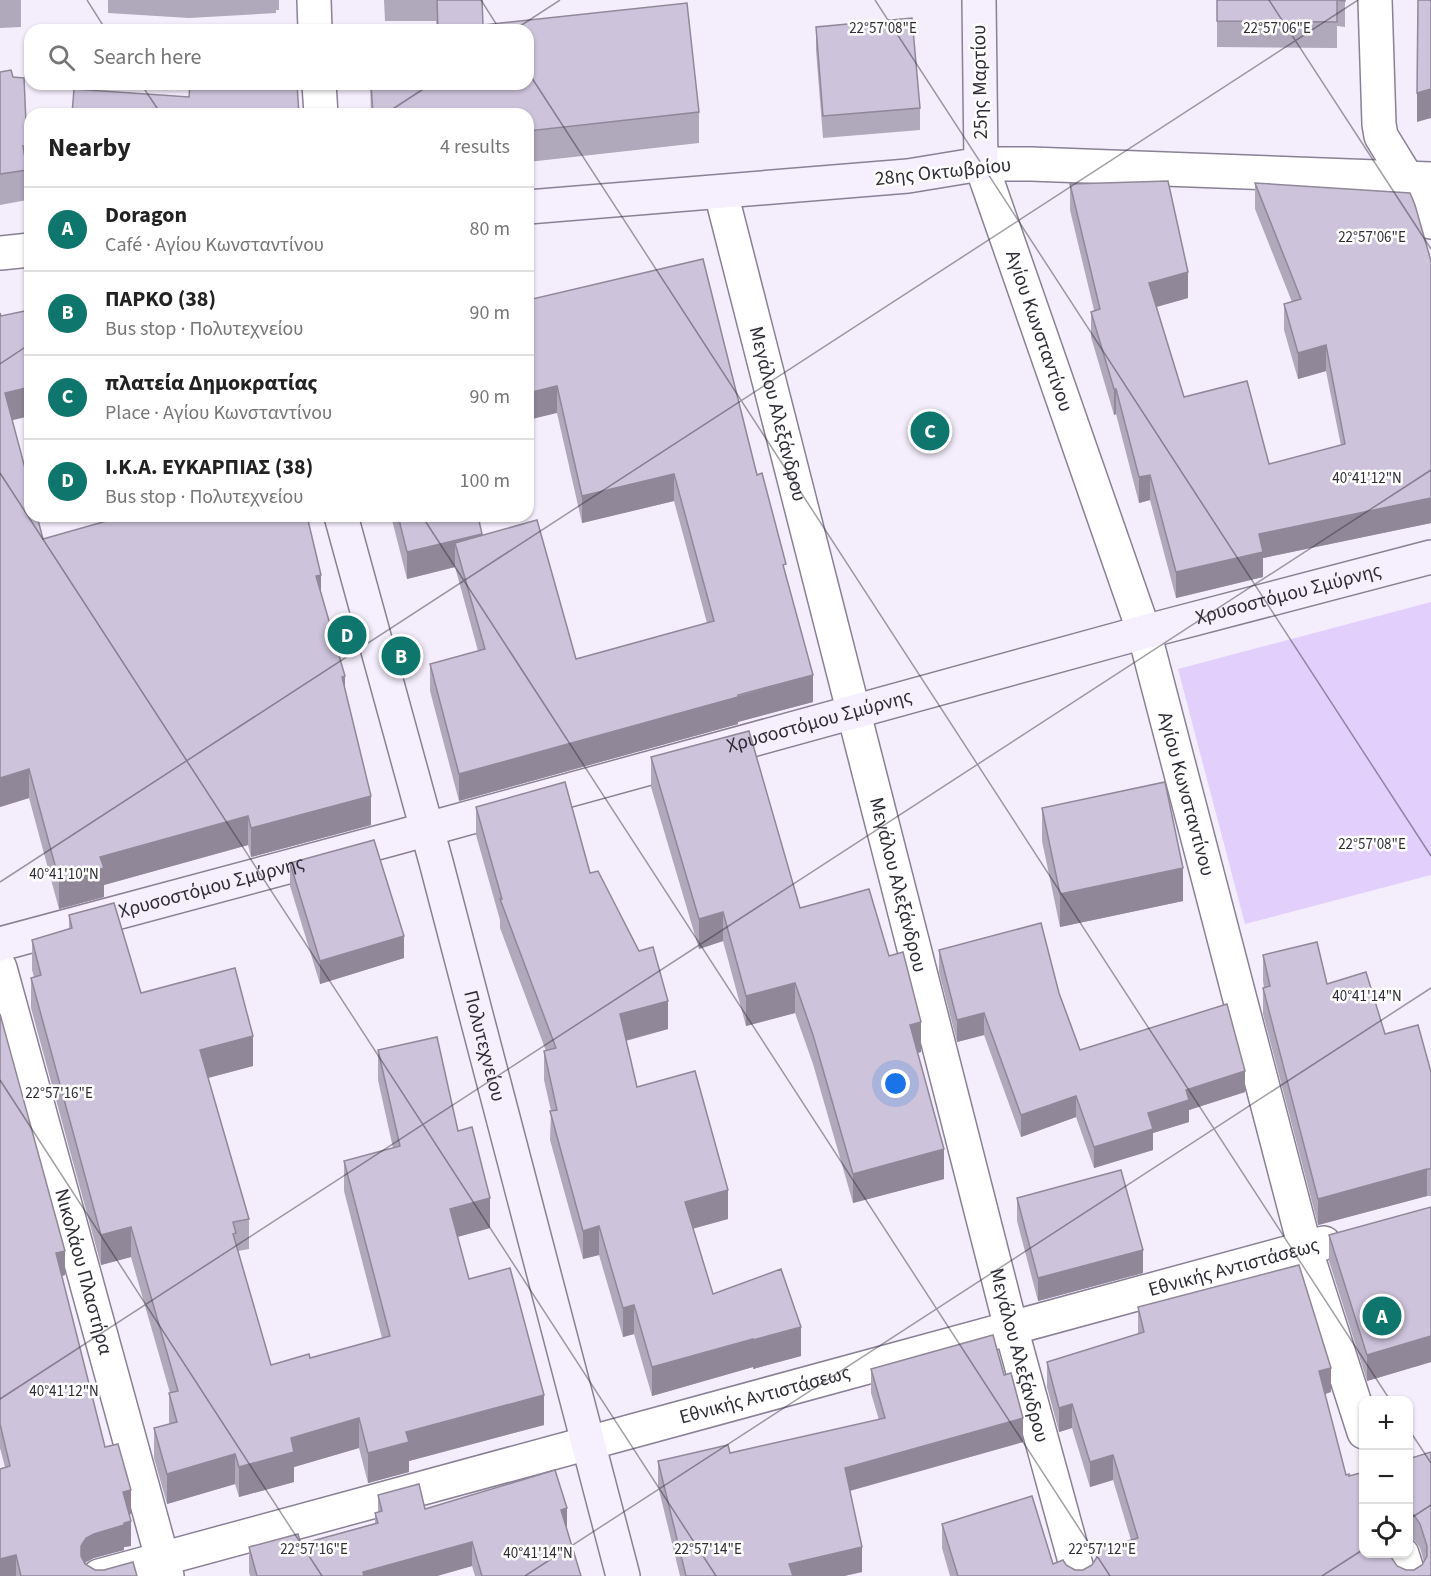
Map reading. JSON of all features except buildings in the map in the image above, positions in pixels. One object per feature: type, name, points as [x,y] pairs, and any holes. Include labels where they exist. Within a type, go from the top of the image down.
[{"type":"street","points":[[314,0],[315,24]]},
{"type":"street","name":"25ης Μαρτίου","points":[[979,0],[981,164]]},
{"type":"street","points":[[1375,0],[1381,136],[1418,179],[1431,222]]},
{"type":"street","points":[[319,90],[321,108]]},
{"type":"street","name":"28ης Οκτωβρίου","points":[[534,207],[908,176],[981,164],[1418,179]]},
{"type":"street","name":"Αγίου Κωνσταντίνου","points":[[981,164],[1144,632],[1305,1248],[1359,1416]]},
{"type":"street","name":"Μεγάλου Αλεξάνδρου","points":[[721,193],[1011,1328],[1079,1576]]},
{"type":"street","points":[[0,253],[24,251]]},
{"type":"street","name":"Πολυτεχνείου","points":[[342,522],[426,829],[623,1576]]},
{"type":"street","name":"Χρυσοστόμου Σμύρνης","points":[[0,944],[1144,632],[1431,558]]},
{"type":"street","name":"Νικολάου Πλαστήρα","points":[[0,968],[165,1567]]},
{"type":"street","name":"Εθνικής Αντιστάσεως","points":[[99,1576],[165,1567],[587,1443],[1351,1236]]},
{"type":"street","points":[[1403,1558],[1409,1576]]},
{"type":"shaded area","points":[[1431,602],[1431,875],[1245,924],[1178,669]]},
{"type":"place","name":"πλατεία Δημοκρατίας","points":[[930,431]]},
{"type":"place","name":"Ι.Κ.Α. ΕΥΚΑΡΠΙΑΣ (38)","points":[[347,635]]},
{"type":"place","name":"ΠΑΡΚΟ (38)","points":[[401,656]]},
{"type":"place","name":"Doragon","points":[[1382,1316]]}]
